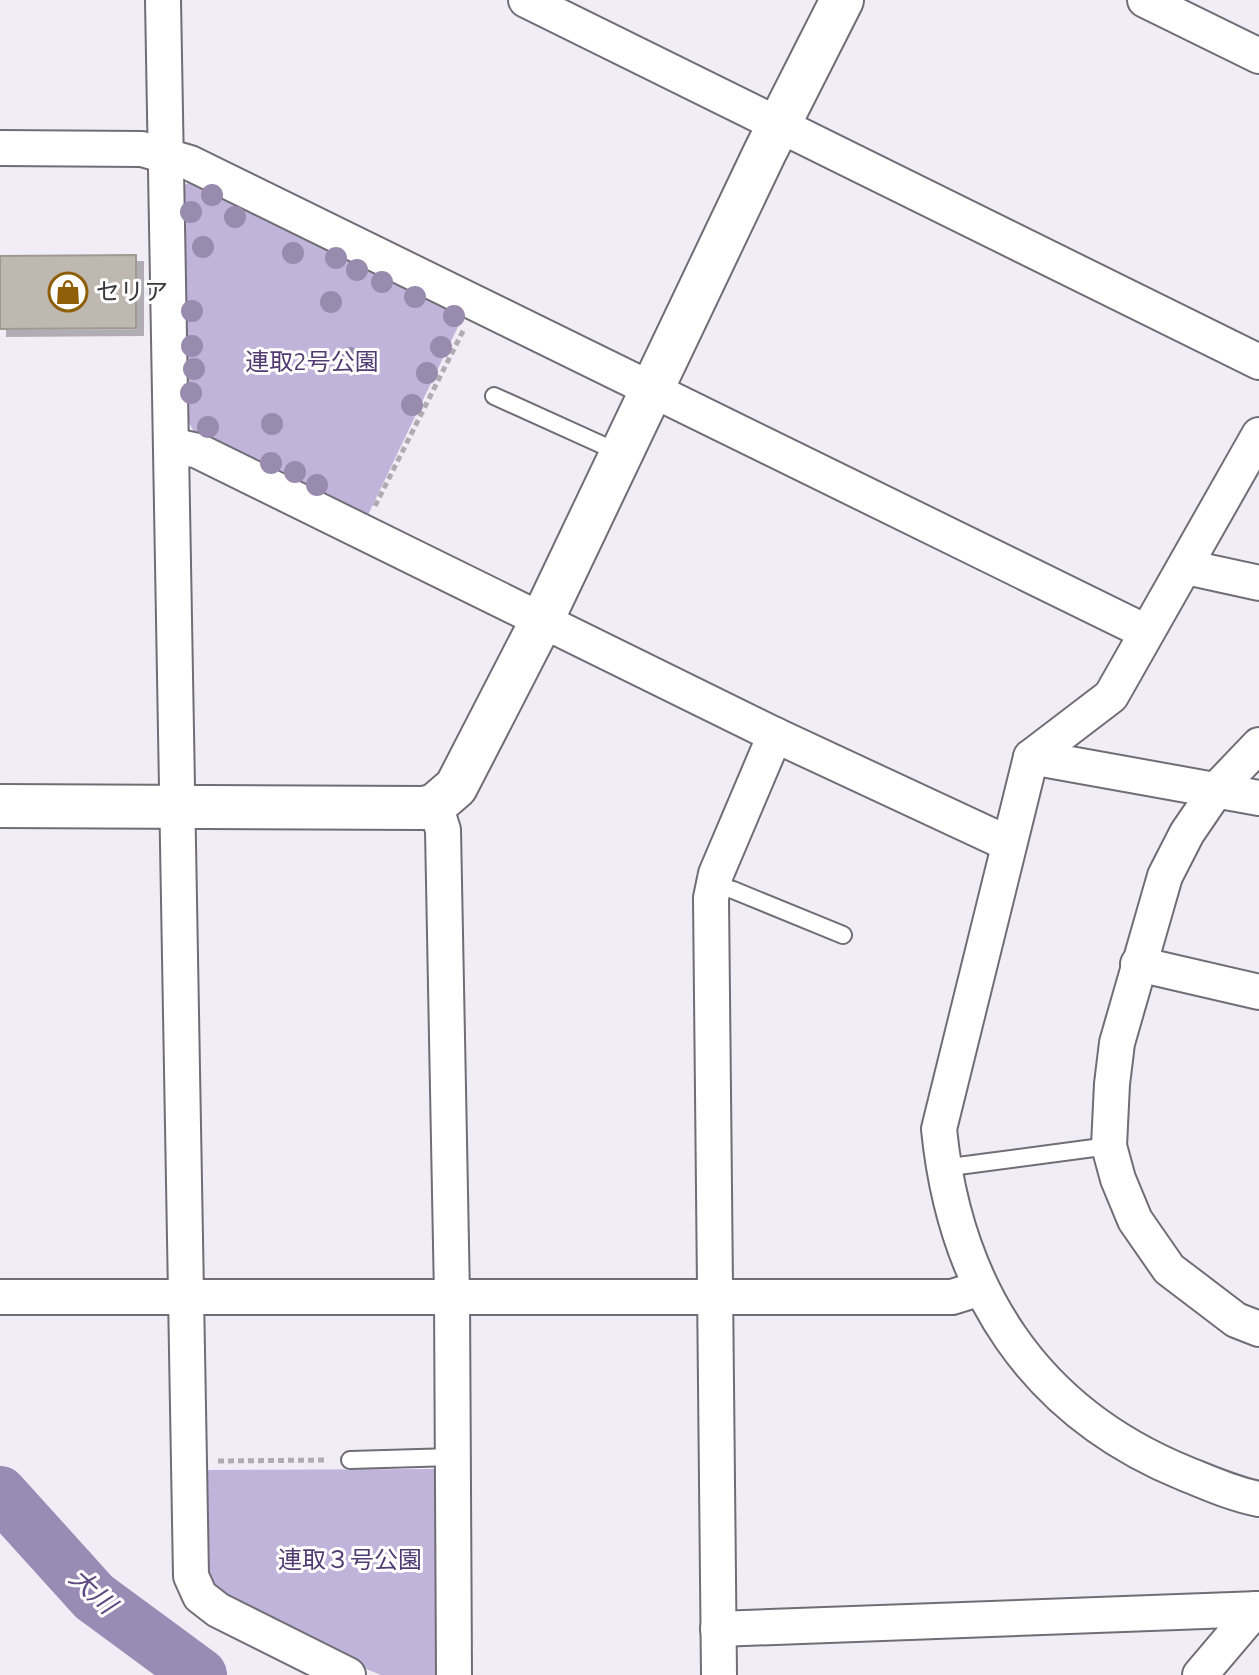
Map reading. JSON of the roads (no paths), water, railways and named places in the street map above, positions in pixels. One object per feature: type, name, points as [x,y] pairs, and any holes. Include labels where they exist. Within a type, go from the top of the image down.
[{"type":"street","points":[[163,0],[191,1576],[200,1596],[218,1610],[348,1675]]},
{"type":"street","points":[[526,0],[1259,362]]},
{"type":"street","points":[[0,806],[423,808],[435,805],[456,787],[542,620],[778,125],[842,0]]},
{"type":"street","points":[[1145,0],[1259,56]]},
{"type":"street","points":[[0,148],[142,149],[190,163],[1146,632]]},
{"type":"street","points":[[1259,435],[1111,696],[1031,757],[939,1129],[943,1168],[968,1259],[981,1288],[1030,1364],[1078,1413],[1114,1439],[1150,1459],[1238,1495],[1259,1499]]},
{"type":"street","points":[[171,445],[198,451],[775,735],[1009,844]]},
{"type":"street","points":[[1186,567],[1259,583]]},
{"type":"street","points":[[719,1675],[711,898],[716,874],[775,735]]},
{"type":"street","points":[[1259,745],[1217,789],[1187,833],[1165,876],[1117,1043],[1109,1146],[1118,1179],[1135,1220],[1169,1269],[1236,1320],[1259,1329]]},
{"type":"street","points":[[1031,757],[1259,798]]},
{"type":"street","points":[[435,805],[443,830],[452,1296],[454,1675]]},
{"type":"street","points":[[1138,964],[1259,992]]},
{"type":"street","points":[[0,1297],[952,1297],[981,1288]]},
{"type":"street","points":[[718,1629],[1258,1611]]},
{"type":"street","points":[[1200,1675],[1258,1611]]},
{"type":"lane","points":[[494,396],[622,454]]},
{"type":"lane","points":[[714,885],[843,935]]},
{"type":"lane","points":[[943,1168],[1109,1146]]},
{"type":"lane","points":[[350,1460],[453,1457]]},
{"type":"waterway","name":"大川","points":[[0,1493],[94,1597],[200,1675]]},
{"type":"place","name":"セリア","points":[[68,292]]},
{"type":"park label","name":"連取2号公園","points":[[312,362]]},
{"type":"park label","name":"連取３号公園","points":[[350,1560]]}]
